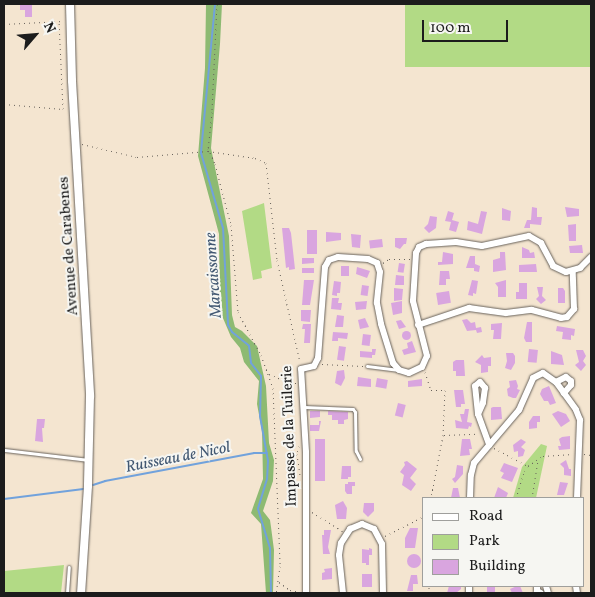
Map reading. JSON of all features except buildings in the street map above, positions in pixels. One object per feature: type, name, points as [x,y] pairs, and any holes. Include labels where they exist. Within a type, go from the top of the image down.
[{"type":"street","name":"Avenue de Carabenes","points":[[70,4],[90,368],[88,486],[81,593]]},
{"type":"street","points":[[301,369],[310,367],[317,362],[326,263],[331,258],[372,260],[379,266],[377,296],[379,317],[394,363],[399,370],[413,372],[422,367],[426,361],[427,352],[413,301],[417,250],[426,244],[456,242],[482,246],[529,236],[541,243],[555,269],[562,272],[573,272],[591,257]]},
{"type":"street","points":[[418,324],[469,308],[506,314],[532,310],[561,318],[567,317],[574,310],[573,272]]},
{"type":"street","name":"Impasse de la Tuilerie","points":[[301,369],[306,508],[306,593]]},
{"type":"street","points":[[470,497],[472,469],[478,458],[519,410],[536,376],[548,374],[576,410],[580,420],[577,497]]},
{"type":"street","points":[[556,382],[566,377],[571,381],[572,385],[564,393]]},
{"type":"street","points":[[478,414],[483,433],[489,445]]},
{"type":"street","points":[[343,593],[340,548],[346,532],[354,526],[362,524],[374,529],[380,539],[383,552],[383,593]]},
{"type":"lane","points":[[367,366],[399,370]]},
{"type":"lane","points":[[303,407],[352,409],[355,412],[356,451],[360,459]]},
{"type":"lane","points":[[4,450],[89,460]]},
{"type":"lane","points":[[67,593],[70,567]]},
{"type":"path","points":[[217,4],[212,112],[208,148],[231,225],[238,312],[269,374],[273,388],[278,582],[276,593]]},
{"type":"path","points":[[4,24],[70,21]]},
{"type":"path","points":[[4,104],[62,109],[59,22]]},
{"type":"path","points":[[87,146],[137,158],[190,152],[198,154],[209,151]]},
{"type":"path","name":"Impasse de la Tuilerie","points":[[209,151],[255,158],[264,162],[268,167],[277,260],[301,369]]},
{"type":"path","points":[[379,266],[389,259],[415,260]]},
{"type":"path","points":[[317,362],[367,366]]},
{"type":"path","points":[[422,367],[431,390],[445,390],[443,436],[431,497]]},
{"type":"path","points":[[269,374],[290,383],[302,383]]},
{"type":"path","points":[[443,436],[483,433]]},
{"type":"path","points":[[489,445],[528,466]]},
{"type":"path","points":[[516,497],[524,471],[543,456],[591,455]]},
{"type":"path","points":[[532,497],[538,461]]},
{"type":"path","points":[[306,508],[346,532]]},
{"type":"path","points":[[380,539],[422,516]]},
{"type":"path","points":[[278,582],[290,590],[306,593]]},
{"type":"green space","points":[[206,4],[222,4],[211,148],[229,236],[232,315],[235,327],[242,331],[257,346],[266,386],[269,443],[274,460],[273,481],[263,511],[270,520],[274,550],[273,593],[266,593],[261,524],[251,513],[263,479],[262,431],[257,404],[259,381],[244,362],[240,348],[231,337],[220,311],[219,234],[198,156],[205,68]]},
{"type":"green space","points":[[405,4],[591,4],[591,67],[405,67]]},
{"type":"green space","points":[[264,203],[272,268],[261,271],[262,278],[253,280],[242,211]]},
{"type":"green space","points":[[541,444],[547,446],[536,497],[513,497],[522,467]]},
{"type":"green space","points":[[64,565],[61,593],[4,593],[4,571]]},
{"type":"waterway","name":"Marcaissonne","points":[[215,4],[201,153],[223,228],[228,325],[232,332],[249,346],[251,363],[261,376],[260,416],[268,461],[267,479],[258,509],[270,548],[271,593]]},
{"type":"waterway","name":"Ruisseau de Nicol","points":[[93,485],[105,481],[254,453],[267,453]]},
{"type":"waterway","name":"Ruisseau de Nicol","points":[[4,499],[83,489]]}]
